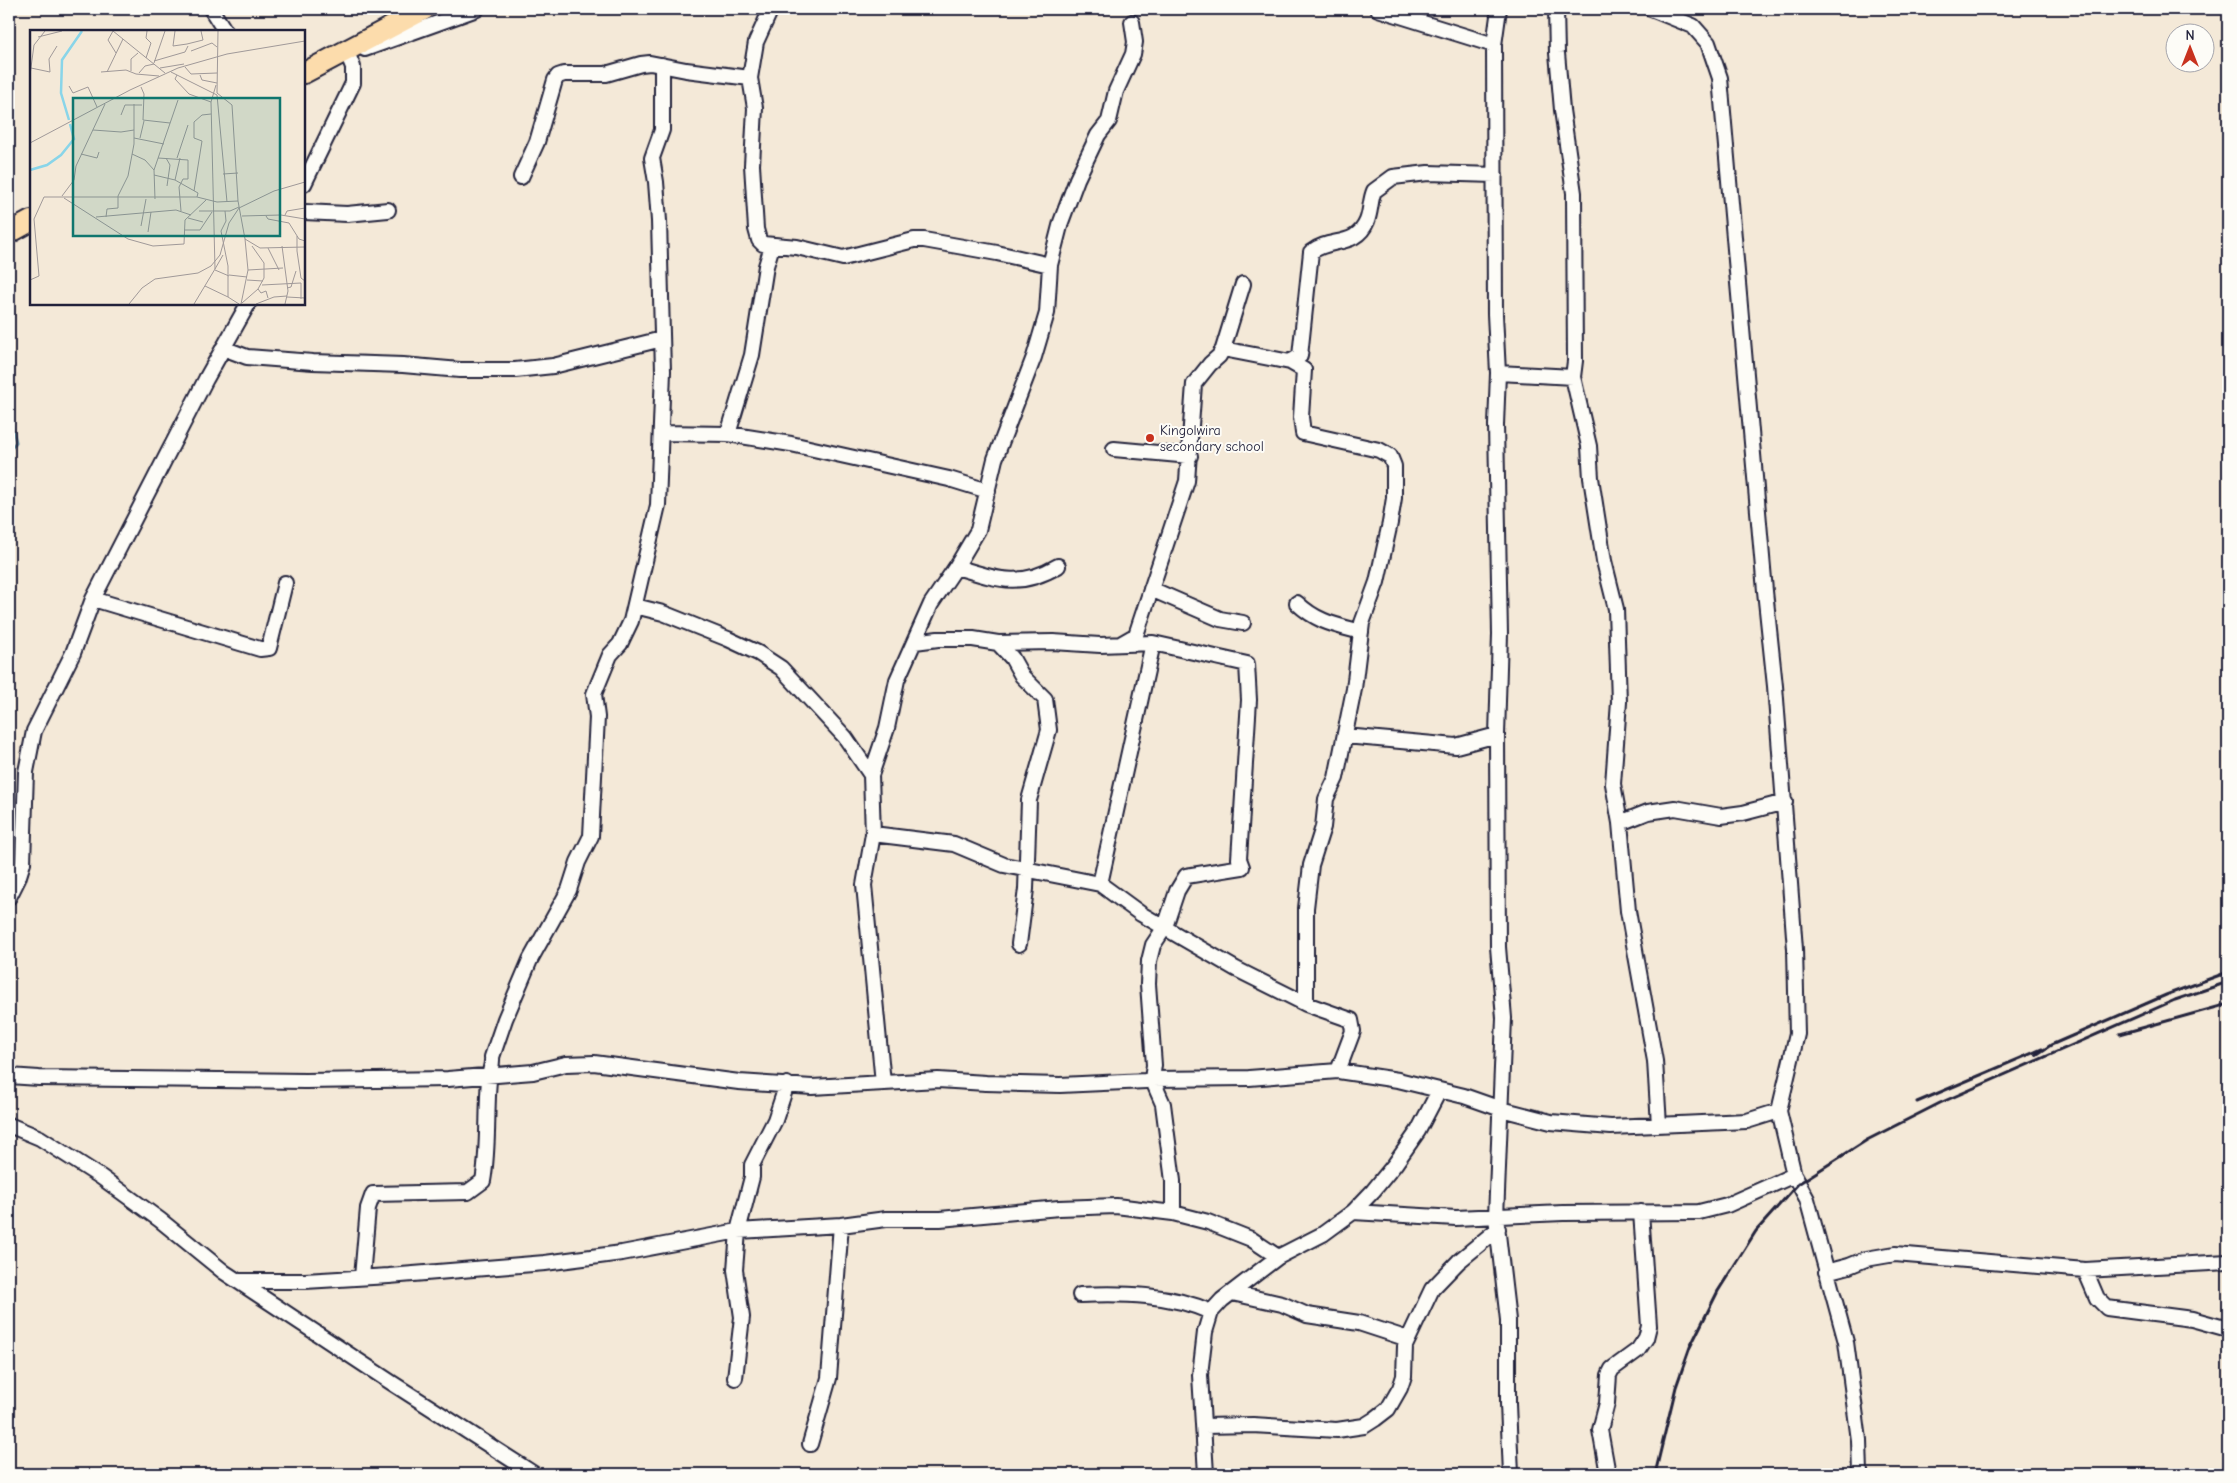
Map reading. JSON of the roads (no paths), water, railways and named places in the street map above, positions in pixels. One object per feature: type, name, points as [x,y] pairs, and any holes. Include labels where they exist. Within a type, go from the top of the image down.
[{"type":"highway","points":[[305,73],[347,52],[425,9]]},
{"type":"highway","points":[[9,233],[30,221]]},
{"type":"street","points":[[211,9],[224,30]]},
{"type":"street","points":[[305,182],[354,83],[354,76],[347,52],[478,9]]},
{"type":"street","points":[[771,9],[756,42],[750,78],[756,108],[752,165],[756,229],[759,240],[763,244],[797,247],[843,258],[914,240],[924,240],[997,252],[1050,265]]},
{"type":"street","points":[[1378,9],[1494,45]]},
{"type":"street","points":[[1498,9],[1494,45],[1495,314],[1498,373],[1496,425],[1500,644],[1497,735],[1498,947],[1504,1018],[1497,1223],[1508,1320],[1508,1404],[1511,1474]]},
{"type":"street","points":[[1556,9],[1557,53],[1562,110],[1574,193],[1575,361],[1573,378],[1589,446],[1591,478],[1604,561],[1616,609],[1619,702],[1613,784],[1620,823],[1628,911],[1655,1061],[1659,1125]]},
{"type":"street","points":[[1651,9],[1693,26],[1708,43],[1720,78],[1785,802],[1795,949],[1797,1034],[1779,1111],[1794,1175],[1807,1198],[1846,1342],[1859,1440],[1860,1474]]},
{"type":"street","points":[[883,1083],[864,885],[873,834],[871,775],[887,728],[898,680],[914,642],[931,604],[978,530],[995,460],[1034,357],[1047,313],[1050,265],[1061,222],[1076,179],[1098,135],[1109,121],[1116,91],[1133,54],[1135,42],[1132,22]]},
{"type":"street","points":[[521,177],[537,142],[555,80],[558,76],[564,74],[606,74],[640,64],[662,65],[750,78]]},
{"type":"street","points":[[362,1277],[368,1208],[372,1194],[468,1192],[483,1180],[487,1160],[489,1077],[493,1063],[492,1057],[505,1019],[530,960],[569,890],[578,862],[591,836],[597,716],[594,694],[610,655],[620,644],[631,621],[658,505],[663,371],[659,221],[652,158],[662,130],[662,65]]},
{"type":"street","points":[[1290,362],[1300,356],[1311,252],[1317,247],[1353,238],[1359,234],[1368,219],[1374,190],[1393,177],[1428,174],[1495,175]]},
{"type":"street","points":[[305,212],[347,214],[388,210]]},
{"type":"street","points":[[728,434],[752,355],[766,266],[772,246]]},
{"type":"street","points":[[1121,643],[1136,635],[1186,481],[1190,456],[1194,384],[1223,349],[1243,284]]},
{"type":"street","points":[[9,897],[23,863],[26,772],[34,731],[73,653],[93,599],[223,348],[247,305]]},
{"type":"street","points":[[223,348],[247,357],[314,362],[403,365],[460,370],[516,370],[553,366],[662,339]]},
{"type":"street","points":[[1223,349],[1290,362],[1304,370],[1301,417],[1303,433],[1379,450],[1390,456],[1394,466],[1394,498],[1390,523],[1377,582],[1361,632],[1354,689],[1336,778],[1326,799],[1323,827],[1311,865],[1306,908],[1306,1004]]},
{"type":"street","points":[[1498,373],[1573,378]]},
{"type":"street","points":[[661,433],[728,434],[791,444],[949,478],[988,491]]},
{"type":"street","points":[[1114,449],[1190,456]]},
{"type":"street","points":[[956,567],[1000,579],[1016,580],[1040,577],[1058,566]]},
{"type":"street","points":[[93,599],[260,649],[269,648],[285,583]]},
{"type":"street","points":[[1151,589],[1220,619],[1243,622]]},
{"type":"street","points":[[1297,603],[1310,615],[1322,621],[1361,632]]},
{"type":"street","points":[[635,606],[662,613],[710,632],[758,653],[781,668],[845,737],[871,775]]},
{"type":"street","points":[[914,642],[938,639],[973,639],[998,643],[1053,642],[1100,645],[1153,643],[1245,663],[1249,676],[1239,859],[1242,867],[1186,876],[1178,891],[1165,927],[1153,945],[1149,961],[1148,1006],[1154,1065],[1152,1079],[1163,1104],[1173,1182],[1173,1213]]},
{"type":"street","points":[[998,643],[1012,658],[1022,676],[1044,699],[1049,723],[1049,730],[1030,800],[1027,869],[1020,944]]},
{"type":"street","points":[[1100,884],[1153,643]]},
{"type":"street","points":[[1344,736],[1456,746],[1497,735]]},
{"type":"street","points":[[1620,823],[1648,812],[1675,808],[1721,816],[1744,813],[1785,802]]},
{"type":"street","points":[[873,834],[954,844],[1004,865],[1100,884],[1141,914],[1236,969],[1306,1004],[1351,1020],[1353,1031],[1338,1071]]},
{"type":"street","points":[[9,1076],[305,1081],[448,1080],[533,1072],[566,1064],[594,1063],[739,1082],[812,1087],[938,1080],[1060,1085],[1146,1082],[1152,1079],[1250,1078],[1338,1071],[1398,1080],[1464,1096],[1501,1109],[1551,1122],[1611,1127],[1747,1121],[1779,1111]]},
{"type":"street","points":[[735,1378],[742,1317],[735,1270],[738,1231],[752,1177],[752,1165],[776,1120],[787,1084]]},
{"type":"street","points":[[1206,1474],[1200,1375],[1205,1332],[1211,1312],[1278,1257],[1323,1234],[1353,1212],[1395,1164],[1418,1131],[1439,1091]]},
{"type":"street","points":[[9,1125],[40,1138],[101,1177],[160,1220],[224,1272],[534,1474]]},
{"type":"street","points":[[1353,1212],[1497,1223],[1642,1212],[1698,1212],[1727,1206],[1794,1175]]},
{"type":"street","points":[[239,1281],[305,1281],[545,1263],[622,1253],[738,1231],[841,1225],[886,1219],[940,1219],[1060,1208],[1116,1206],[1173,1213],[1208,1222],[1251,1239],[1278,1257]]},
{"type":"street","points":[[1608,1474],[1600,1430],[1607,1403],[1608,1375],[1612,1369],[1638,1350],[1646,1338],[1648,1326],[1642,1212]]},
{"type":"street","points":[[1204,1426],[1253,1425],[1337,1430],[1364,1426],[1388,1409],[1400,1388],[1404,1376],[1405,1346],[1432,1289],[1440,1278],[1497,1223]]},
{"type":"street","points":[[810,1444],[829,1378],[841,1225]]},
{"type":"street","points":[[1826,1272],[1866,1259],[1895,1254],[2086,1270],[2228,1262]]},
{"type":"street","points":[[2086,1270],[2097,1298],[2107,1308],[2192,1319],[2228,1329]]},
{"type":"street","points":[[1232,1293],[1282,1304],[1306,1315],[1359,1323],[1408,1339]]},
{"type":"street","points":[[1080,1296],[1140,1295],[1211,1312]]},
{"type":"waterway","points":[[9,414],[16,442],[9,451]]},
{"type":"railway","points":[[2036,1055],[2051,1045],[2166,995],[2228,972]]},
{"type":"railway","points":[[1655,1474],[1676,1387],[1690,1347],[1718,1291],[1756,1231],[1798,1184],[1867,1140],[1940,1103],[2175,1000],[2228,982]]},
{"type":"railway","points":[[2120,1034],[2228,1004]]},
{"type":"railway","points":[[1917,1102],[2042,1049]]},
{"type":"place","name":"Kingolwira secondary school","points":[[1150,438]]}]
